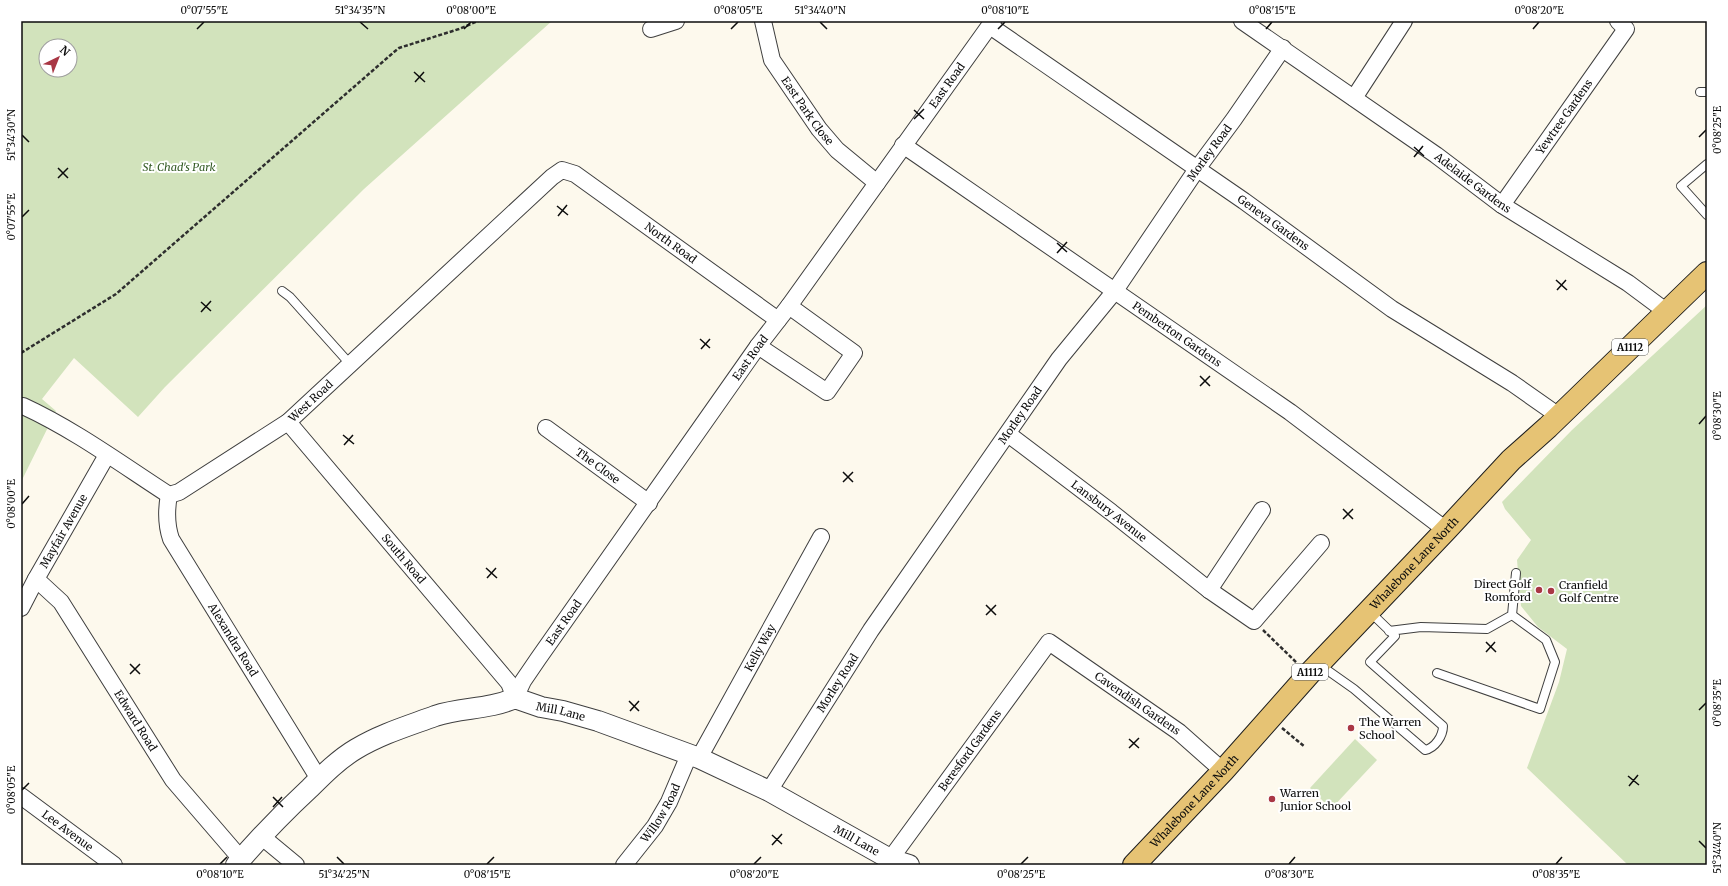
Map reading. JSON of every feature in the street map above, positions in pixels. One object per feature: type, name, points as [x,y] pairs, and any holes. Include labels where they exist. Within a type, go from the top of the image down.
[{"type":"main road","name":"Whalebone Lane North","points":[[1134,865],[1223,770],[1270,717],[1320,671],[1369,611],[1511,460],[1559,416],[1707,273]]},
{"type":"street","points":[[651,29],[676,21]]},
{"type":"street","name":"East Park Close","points":[[763,21],[772,60],[818,129],[838,150],[877,183]]},
{"type":"street","name":"Adelaide Gardens","points":[[1242,21],[1436,155],[1502,205],[1628,283],[1667,312]]},
{"type":"street","points":[[1354,98],[1404,21]]},
{"type":"street","name":"East Road","points":[[515,698],[523,681],[538,659],[758,346],[790,306],[903,146],[992,24]]},
{"type":"street","name":"Geneva Gardens","points":[[992,24],[1244,201],[1392,309],[1512,383],[1559,416]]},
{"type":"street","name":"Yewtree Gardens","points":[[1502,205],[1622,25]]},
{"type":"street","name":"Morley Road","points":[[769,791],[871,630],[1059,359],[1114,292],[1197,169],[1283,48]]},
{"type":"street","name":"Pemberton Gardens","points":[[903,146],[1290,412],[1446,530]]},
{"type":"street","name":"North Road","points":[[562,170],[575,174],[778,320]]},
{"type":"street","name":"West Road","points":[[169,495],[179,492],[288,422],[552,177],[562,170]]},
{"type":"street","points":[[758,346],[827,392],[854,353],[790,306]]},
{"type":"street","points":[[22,408],[46,417],[74,433],[169,495]]},
{"type":"street","name":"South Road","points":[[288,422],[509,683],[515,698]]},
{"type":"street","name":"The Close","points":[[546,428],[649,503]]},
{"type":"street","name":"Lansbury Avenue","points":[[1008,434],[1111,512],[1209,590],[1254,621]]},
{"type":"street","name":"Mayfair Avenue","points":[[21,608],[36,579],[108,455]]},
{"type":"street","name":"Alexandra Road","points":[[169,495],[166,507],[166,524],[170,539],[319,779]]},
{"type":"street","points":[[1209,590],[1262,510]]},
{"type":"street","name":"Kelly Way","points":[[694,757],[821,537]]},
{"type":"street","points":[[1254,621],[1321,543]]},
{"type":"street","name":"Edward Road","points":[[36,579],[61,602],[173,780],[239,862]]},
{"type":"street","name":"Cavendish Gardens","points":[[1049,642],[1179,732],[1223,770]]},
{"type":"street","name":"Beresford Gardens","points":[[888,862],[1049,642]]},
{"type":"street","points":[[239,862],[261,836],[319,779],[354,750],[380,736],[438,716],[500,705],[515,698]]},
{"type":"street","name":"Mill Lane","points":[[515,698],[541,707],[564,711],[598,721],[694,757],[769,791],[888,862],[909,865]]},
{"type":"street","name":"Willow Road","points":[[624,865],[658,820],[694,757]]},
{"type":"street","name":"Lee Avenue","points":[[21,796],[114,865]]},
{"type":"street","points":[[261,836],[296,865]]},
{"type":"lane","points":[[1707,164],[1681,186],[1707,215]]},
{"type":"lane","points":[[282,291],[290,297],[350,364]]},
{"type":"lane","points":[[1512,615],[1516,573]]},
{"type":"lane","points":[[1320,671],[1354,689],[1425,750],[1430,749],[1443,732],[1443,726],[1370,662],[1395,636],[1369,611]]},
{"type":"lane","points":[[1390,631],[1421,627],[1488,630],[1512,615]]},
{"type":"lane","points":[[1437,673],[1540,708],[1555,662],[1546,640],[1512,615]]},
{"type":"path","points":[[21,353],[116,294],[394,52],[400,48],[453,31],[478,21]]},
{"type":"path","points":[[1254,621],[1320,671]]},
{"type":"path","points":[[1270,717],[1305,747]]},
{"type":"green space","name":"St. Chad's Park","points":[[21,21],[552,21],[364,189],[165,387],[138,417],[74,358],[42,399],[56,411],[21,482]]},
{"type":"green space","points":[[1707,305],[1707,865],[1628,865],[1527,768],[1559,682],[1567,649],[1538,627],[1521,606],[1517,560],[1531,540],[1505,509],[1502,502],[1572,430]]},
{"type":"green space","points":[[1355,739],[1377,760],[1331,809],[1310,788]]},
{"type":"place","name":"Direct Golf Romford","points":[[1539,590]]},
{"type":"place","name":"Cranfield Golf Centre","points":[[1551,591]]},
{"type":"place","name":"The Warren School","points":[[1351,728]]},
{"type":"place","name":"Warren Junior School","points":[[1272,799]]}]
